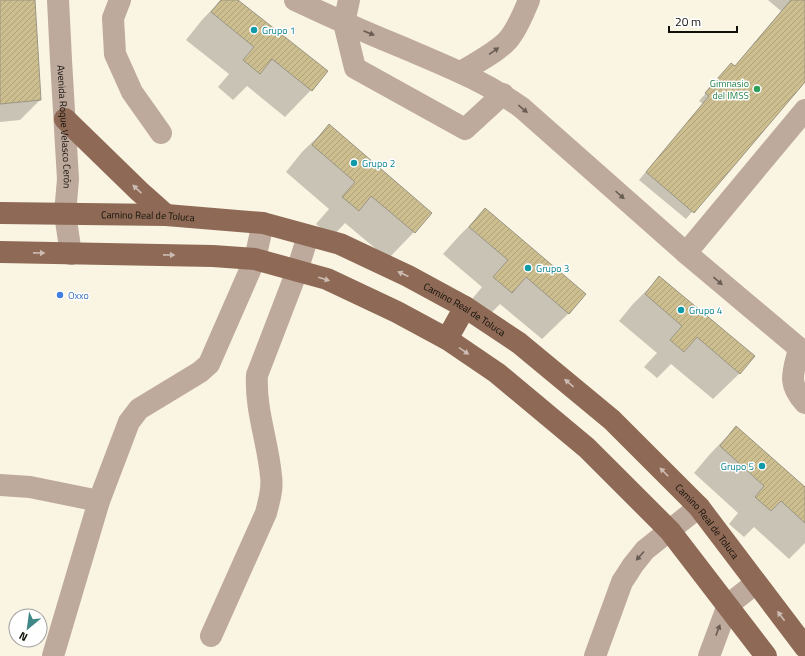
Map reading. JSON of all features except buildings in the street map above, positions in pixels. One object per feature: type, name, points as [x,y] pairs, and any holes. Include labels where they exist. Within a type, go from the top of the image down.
[{"type":"main road","points":[[65,119],[139,191],[166,215]]},
{"type":"main road","name":"Camino Real de Toluca","points":[[0,213],[166,215],[263,223],[340,244],[408,276],[465,307],[519,343],[607,415],[699,507],[805,647]]},
{"type":"main road","points":[[0,252],[213,256],[255,259],[327,279],[397,312],[447,339],[497,373],[587,448],[670,531],[766,656]]},
{"type":"main road","points":[[447,339],[465,307]]},
{"type":"street","name":"Avenida Roque Velasco Cerón","points":[[58,0],[60,60],[68,179],[65,214],[70,254]]},
{"type":"street","points":[[120,0],[113,18],[115,54],[132,92],[161,133]]},
{"type":"street","points":[[295,0],[344,23],[461,72],[503,94],[522,108],[686,253],[802,351],[792,374],[793,387],[805,403]]},
{"type":"street","points":[[349,0],[344,23],[355,68],[465,128],[503,94]]},
{"type":"street","points":[[461,72],[495,51],[511,38],[522,17],[528,0]]},
{"type":"street","points":[[686,253],[805,110]]},
{"type":"street","points":[[53,656],[99,502],[129,422],[139,409],[200,372],[209,364],[255,259],[263,223]]},
{"type":"street","points":[[211,636],[266,513],[271,496],[272,477],[258,407],[256,390],[257,375],[297,271],[308,236]]},
{"type":"street","points":[[0,485],[30,487],[99,502]]},
{"type":"street","points":[[595,656],[622,582],[629,570],[645,550],[699,507]]},
{"type":"street","points":[[709,656],[728,605],[756,583]]},
{"type":"place","name":"Grupo 1","points":[[254,30]]},
{"type":"place","name":"Gimnasio del IMSS","points":[[757,89]]},
{"type":"place","name":"Grupo 2","points":[[354,163]]},
{"type":"place","name":"Grupo 3","points":[[528,268]]},
{"type":"place","name":"Oxxo","points":[[60,295]]},
{"type":"place","name":"Grupo 4","points":[[681,310]]},
{"type":"place","name":"Grupo 5","points":[[762,466]]}]
